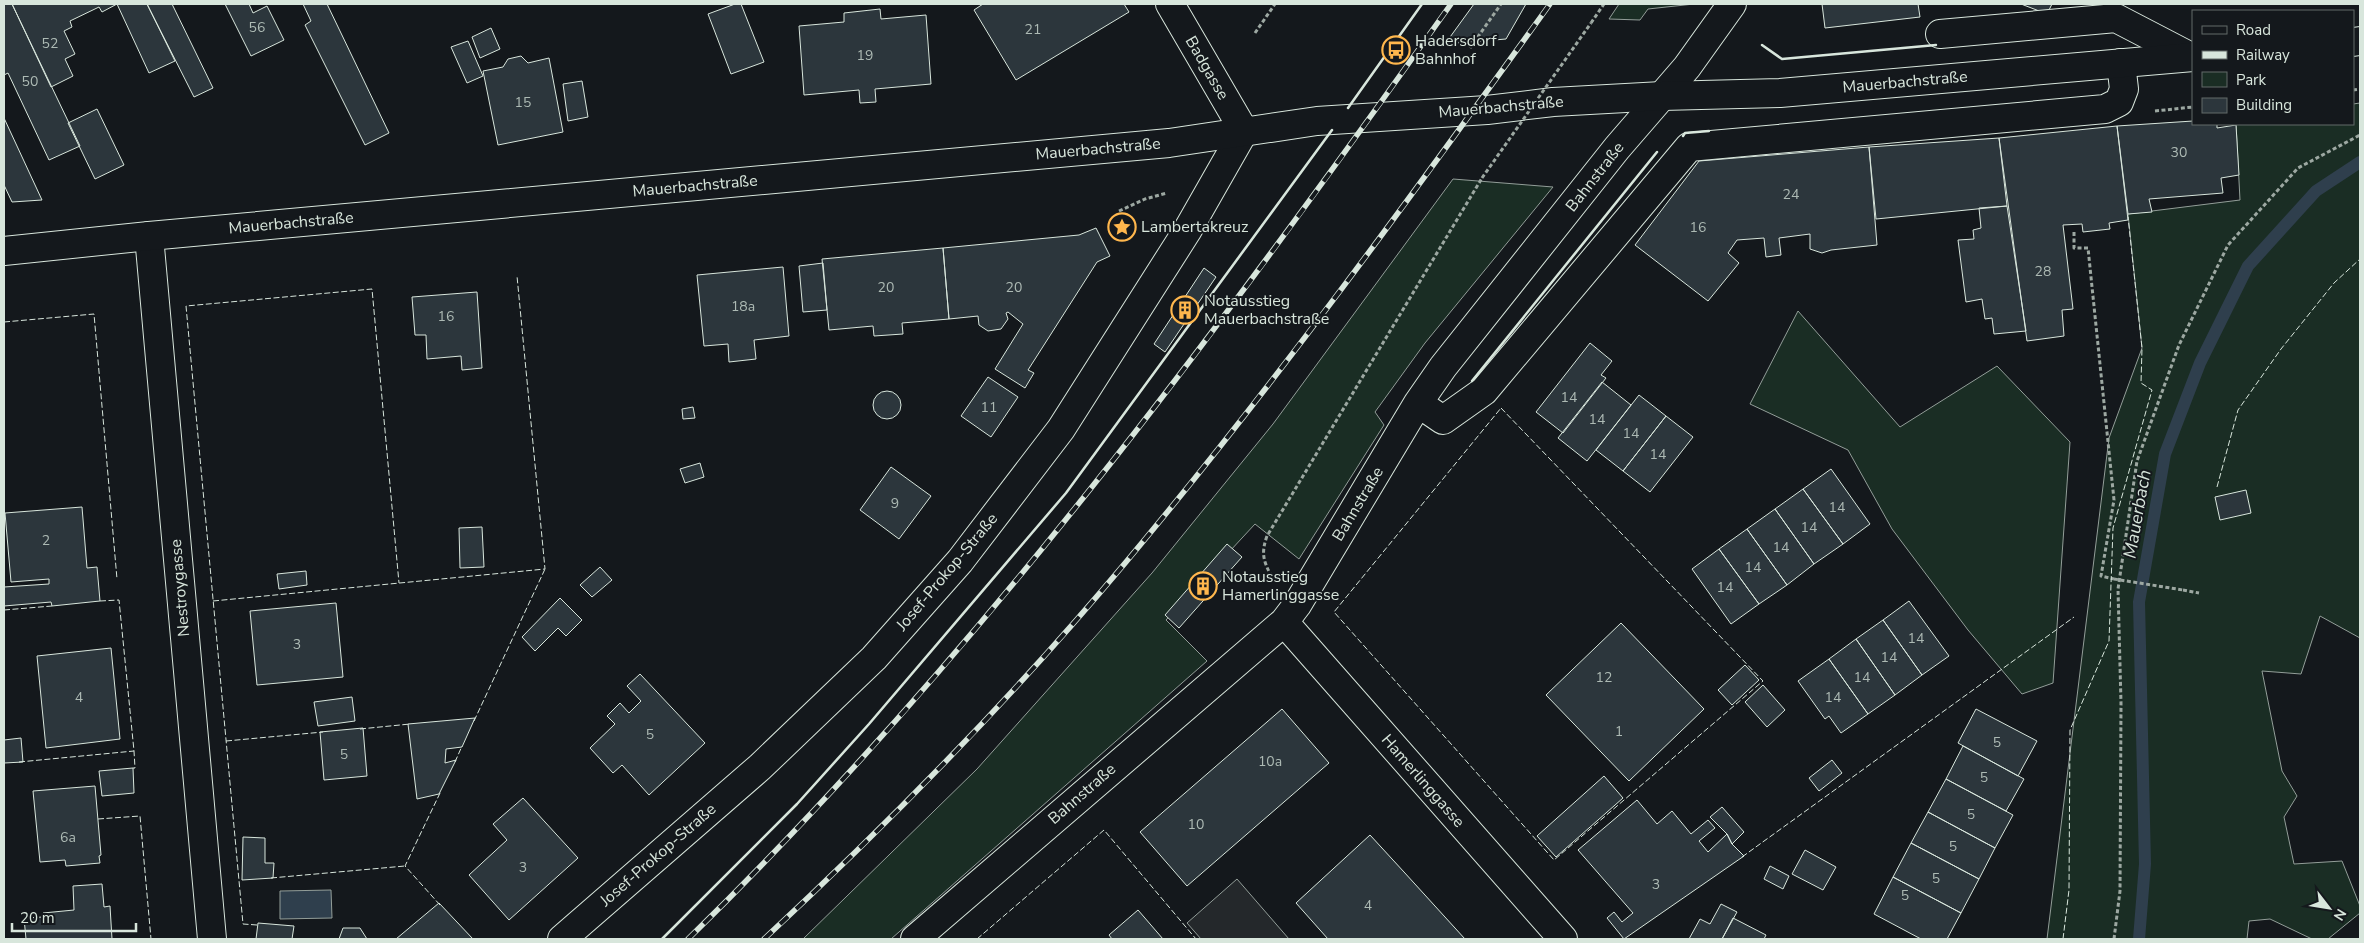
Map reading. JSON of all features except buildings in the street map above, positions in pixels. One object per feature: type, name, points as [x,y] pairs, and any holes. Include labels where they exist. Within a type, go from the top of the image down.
[{"type":"street","name":"Badgasse","points":[[1170,4],[1244,131]]},
{"type":"street","name":"Bahnstraße","points":[[915,939],[1290,614],[1418,403],[1443,367],[1687,67],[1732,4]]},
{"type":"street","points":[[1940,34],[2116,18],[2192,57]]},
{"type":"street","name":"Mauerbachstraße","points":[[4,251],[149,236],[1169,143],[1317,121],[1662,96],[1780,93],[2192,57]]},
{"type":"street","points":[[1418,403],[1443,420],[1484,390],[1689,147],[2105,109],[2119,102],[2124,89],[2121,63]]},
{"type":"street","name":"Josef-Prokop-Straße","points":[[562,939],[760,767],[874,658],[960,561],[1061,429],[1187,231],[1244,131]]},
{"type":"street","name":"Nestroygasse","points":[[149,236],[212,939]]},
{"type":"street","name":"Hamerlinggasse","points":[[1290,614],[1563,939]]},
{"type":"path","points":[[1255,33],[1275,4]]},
{"type":"path","points":[[1470,48],[1501,4]]},
{"type":"path","points":[[1290,614],[1264,563],[1262,550],[1267,536],[1482,178],[1604,4]]},
{"type":"path","points":[[2114,939],[2120,891],[2121,703],[2118,589],[2137,462],[2179,345],[2228,245],[2298,168],[2360,134]]},
{"type":"path","points":[[1118,211],[1145,199]]},
{"type":"path","points":[[2074,232],[2074,248],[2088,248],[2114,500],[2101,576],[2199,593]]},
{"type":"green space","points":[[1619,4],[1694,4],[1648,9],[1640,20],[1609,19]]},
{"type":"green space","points":[[2360,103],[2360,638],[2320,616],[2301,674],[2262,671],[2282,771],[2297,796],[2284,817],[2294,864],[2342,861],[2360,906],[2360,913],[2328,939],[2312,939],[2270,919],[2249,921],[2247,939],[2047,939],[2109,438],[2142,348],[2128,214],[2240,200],[2236,125],[2354,125],[2354,104]]},
{"type":"green space","points":[[1453,179],[1553,187],[1425,343],[1375,412],[1384,425],[1299,559],[1255,524],[1166,620],[1207,661],[891,939],[803,939],[977,769],[1152,573],[1273,424]]},
{"type":"green space","points":[[1798,311],[1900,427],[1997,366],[2070,442],[2053,683],[2022,694],[1968,630],[1892,529],[1848,450],[1750,404]]},
{"type":"shaded area","points":[[1237,879],[1289,939],[1201,939],[1187,923]]},
{"type":"water","points":[[331,890],[332,918],[280,919],[280,891]]},
{"type":"waterway","name":"Mauerbach","points":[[2139,939],[2145,864],[2139,602],[2165,454],[2200,363],[2248,266],[2316,191],[2360,162]]},
{"type":"railway","points":[[688,939],[794,831],[896,720],[995,606],[1183,370],[1274,249],[1451,4]]},
{"type":"railway","points":[[764,939],[951,756],[1040,661],[1126,562],[1290,357],[1395,217],[1550,4]]},
{"type":"fence","points":[[2063,939],[2069,890],[2070,730],[2109,641],[2113,528],[2152,390],[2141,383],[2142,348],[2128,217]]},
{"type":"fence","points":[[2217,487],[2238,410],[2281,349],[2334,283],[2360,259]]},
{"type":"fence","points":[[213,601],[545,569],[517,276]]},
{"type":"fence","points":[[257,925],[243,924],[186,306],[372,289],[399,583]]},
{"type":"fence","points":[[4,322],[94,314],[117,579]]},
{"type":"fence","points":[[1501,408],[1763,681],[1554,860],[1334,612],[1501,408]]},
{"type":"fence","points":[[474,721],[545,569]]},
{"type":"fence","points":[[100,601],[119,600],[134,751],[135,768],[133,768]]},
{"type":"fence","points":[[4,610],[52,606]]},
{"type":"fence","points":[[1742,857],[2074,617]]},
{"type":"fence","points":[[360,729],[410,724]]},
{"type":"fence","points":[[226,741],[323,732]]},
{"type":"fence","points":[[455,762],[462,746]]},
{"type":"fence","points":[[19,762],[134,751]]},
{"type":"fence","points":[[440,905],[405,866],[441,791]]},
{"type":"fence","points":[[98,819],[140,816],[151,939]]},
{"type":"fence","points":[[977,939],[1104,830],[1196,939]]},
{"type":"fence","points":[[271,878],[405,866]]},
{"type":"wall","points":[[1348,108],[1422,4]]},
{"type":"wall","points":[[1762,45],[1782,59],[1936,45]]},
{"type":"wall","points":[[662,939],[797,804],[869,724],[1066,493],[1332,130]]},
{"type":"wall","points":[[1683,136],[1685,133],[1709,131]]},
{"type":"wall","points":[[1472,381],[1657,152]]},
{"type":"place","name":"Hadersdorf Bahnhof","points":[[1396,50]]},
{"type":"place","name":"Lambertakreuz","points":[[1122,227]]},
{"type":"place","name":"Notausstieg Mauerbachstraße","points":[[1185,310]]},
{"type":"place","name":"Notausstieg Hamerlinggasse","points":[[1203,586]]}]
